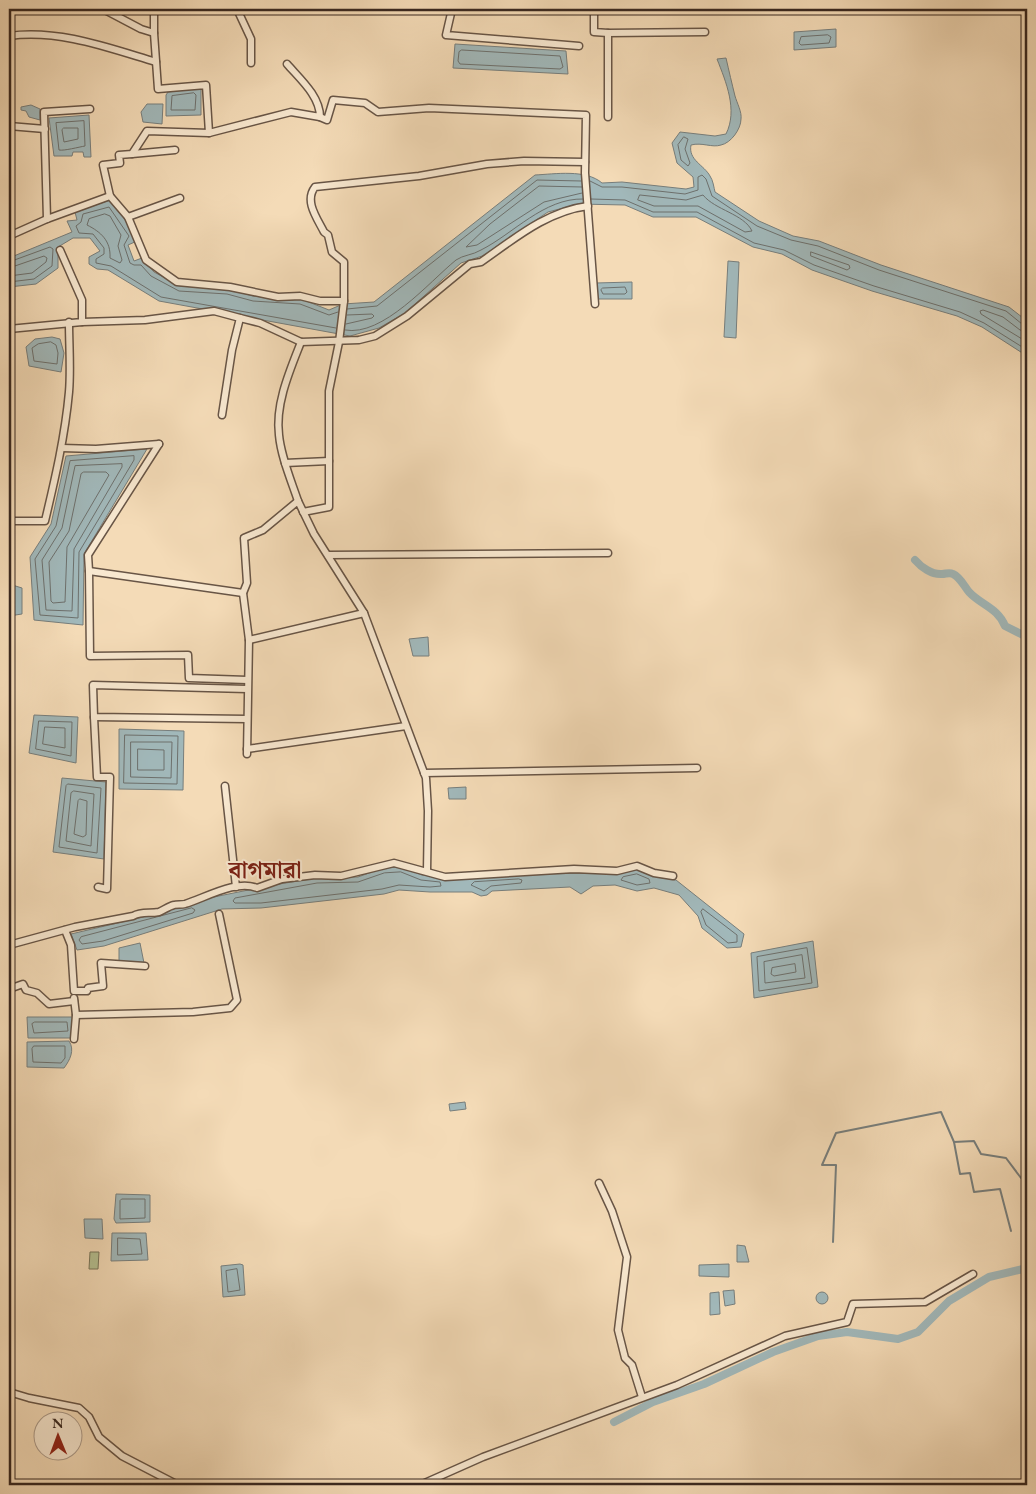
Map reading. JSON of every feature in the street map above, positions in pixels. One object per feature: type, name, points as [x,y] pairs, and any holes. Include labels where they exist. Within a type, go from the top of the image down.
[{"type":"street","points":[[103,9],[141,29],[154,33]]},
{"type":"street","points":[[154,9],[158,89],[206,85],[210,133]]},
{"type":"street","points":[[237,9],[250,39],[251,63]]},
{"type":"street","points":[[452,9],[446,35],[579,46]]},
{"type":"street","points":[[594,9],[594,32],[705,32]]},
{"type":"street","points":[[608,33],[608,117]]},
{"type":"street","points":[[9,36],[56,37],[89,42],[156,62]]},
{"type":"street","points":[[287,64],[311,92],[320,109],[320,117]]},
{"type":"street","points":[[132,154],[147,131],[210,133],[291,112],[327,120],[333,100],[364,103],[378,112],[429,108],[586,115],[585,173],[595,304]]},
{"type":"street","points":[[47,219],[44,112],[90,109]]},
{"type":"street","points":[[9,126],[45,129]]},
{"type":"street","points":[[175,150],[119,155],[120,163],[103,165],[110,196],[128,217],[146,260],[176,282],[230,287],[278,297],[300,296],[320,301],[344,302]]},
{"type":"street","points":[[303,512],[329,507],[329,390],[344,302],[344,262],[332,252],[328,235],[324,232],[310,203],[311,193],[315,187],[418,176],[487,164],[524,161],[585,162]]},
{"type":"street","points":[[9,236],[47,219],[110,196]]},
{"type":"street","points":[[128,217],[180,198]]},
{"type":"street","points":[[9,329],[69,322],[145,320],[214,312],[260,323],[301,342],[359,340],[375,336],[407,316],[470,264],[481,262],[550,218],[567,210],[587,205]]},
{"type":"street","points":[[60,250],[82,300],[82,322]]},
{"type":"street","points":[[222,415],[232,350],[240,318]]},
{"type":"street","points":[[9,521],[45,521],[62,448],[69,390],[69,322]]},
{"type":"street","points":[[301,342],[288,378],[279,415],[279,434],[285,463],[298,501],[314,534],[364,613],[424,773],[428,811],[427,871]]},
{"type":"street","points":[[62,448],[96,449],[159,444],[88,555],[90,656],[188,655],[189,678],[246,680]]},
{"type":"street","points":[[285,463],[329,461]]},
{"type":"street","points":[[298,501],[263,530],[244,538],[247,583],[243,593],[249,640],[246,680],[247,751],[406,726]]},
{"type":"street","points":[[328,555],[608,554]]},
{"type":"street","points":[[89,571],[243,593]]},
{"type":"street","points":[[249,640],[364,613]]},
{"type":"street","points":[[98,887],[107,889],[110,777],[97,777],[94,685],[247,689]]},
{"type":"street","points":[[94,717],[247,719]]},
{"type":"street","points":[[424,773],[697,768]]},
{"type":"street","points":[[225,786],[236,887]]},
{"type":"street","points":[[9,945],[65,930],[118,920],[141,912],[159,912],[173,905],[184,904],[216,891],[250,885],[257,888],[282,879],[315,875],[340,876],[394,863],[454,877],[496,872],[574,869],[617,871],[637,866],[654,873],[673,876]]},
{"type":"street","points":[[76,1015],[193,1012],[230,1008],[237,1000],[219,914]]},
{"type":"street","points":[[65,930],[71,945],[76,1015],[74,1039]]},
{"type":"street","points":[[74,991],[87,991],[88,988],[103,986],[101,963],[145,966]]},
{"type":"street","points":[[9,989],[23,984],[26,990],[37,993],[49,1004],[74,1001]]},
{"type":"street","points":[[599,1183],[612,1211],[627,1257],[618,1330],[624,1358],[632,1365],[642,1397]]},
{"type":"street","points":[[420,1485],[483,1457],[724,1365],[785,1336],[847,1322],[853,1304],[925,1302],[973,1274]]},
{"type":"street","points":[[9,1392],[79,1408],[89,1417],[99,1436],[122,1456],[178,1485]]},
{"type":"green space","points":[[90,1252],[99,1252],[98,1269],[89,1269]]},
{"type":"water","points":[[836,29],[836,47],[794,50],[794,32]]},
{"type":"water","points":[[455,44],[566,51],[568,74],[453,68]]},
{"type":"water","points":[[726,58],[741,113],[741,123],[732,139],[725,144],[718,146],[691,145],[692,155],[711,178],[715,192],[759,221],[793,236],[819,241],[881,265],[1009,307],[1027,321],[1027,356],[982,327],[957,316],[872,291],[812,270],[782,254],[753,247],[696,217],[653,217],[625,205],[578,204],[548,212],[482,256],[461,263],[405,313],[379,328],[350,336],[159,301],[108,270],[97,269],[89,264],[89,257],[100,251],[90,238],[73,238],[58,247],[58,268],[36,284],[9,287],[9,258],[72,232],[67,221],[77,220],[75,212],[110,200],[125,219],[137,241],[128,245],[134,261],[142,258],[154,272],[180,286],[228,289],[253,296],[292,300],[301,299],[329,310],[343,304],[374,302],[535,175],[579,174],[602,183],[622,182],[686,189],[694,187],[693,177],[677,163],[672,143],[680,132],[715,136],[726,134],[731,115],[731,106],[727,87],[717,59]]},
{"type":"water","points":[[201,88],[201,115],[166,116],[166,95],[168,92]]},
{"type":"water","points":[[147,104],[163,104],[162,124],[143,122],[141,112]]},
{"type":"water","points":[[31,105],[40,109],[40,120],[29,117],[26,111],[21,110],[21,107]]},
{"type":"water","points":[[89,115],[91,157],[84,157],[83,152],[73,152],[72,156],[54,156],[49,118]]},
{"type":"water","points":[[728,261],[739,262],[736,338],[724,337]]},
{"type":"water","points":[[632,282],[632,299],[596,299],[596,283]]},
{"type":"water","points":[[52,337],[60,339],[64,353],[61,372],[29,366],[26,347],[35,339]]},
{"type":"water","points":[[147,449],[84,554],[83,625],[34,620],[30,557],[51,524],[66,456]]},
{"type":"water","points":[[9,584],[22,588],[22,614],[9,616]]},
{"type":"water","points":[[428,637],[429,656],[413,656],[409,639]]},
{"type":"water","points":[[34,715],[78,717],[76,763],[29,753]]},
{"type":"water","points":[[119,729],[184,731],[183,790],[119,789]]},
{"type":"water","points":[[62,778],[106,782],[104,859],[53,852]]},
{"type":"water","points":[[466,787],[466,799],[449,799],[448,788]]},
{"type":"water","points":[[402,867],[422,875],[452,879],[518,874],[615,873],[637,869],[657,877],[676,880],[744,934],[741,947],[727,948],[702,928],[698,916],[679,895],[654,888],[637,891],[615,885],[593,886],[581,894],[570,887],[492,891],[487,895],[481,896],[472,892],[399,890],[384,894],[261,908],[222,909],[104,946],[77,950],[71,934],[143,917],[209,898],[273,885],[317,878],[358,877],[383,868]]},
{"type":"water","points":[[813,941],[818,987],[754,998],[751,953]]},
{"type":"water","points":[[140,943],[144,963],[119,961],[119,948]]},
{"type":"water","points":[[27,1017],[74,1017],[72,1038],[28,1038]]},
{"type":"water","points":[[69,1041],[72,1048],[71,1055],[64,1068],[27,1067],[27,1042]]},
{"type":"water","points":[[465,1102],[466,1109],[450,1111],[449,1104]]},
{"type":"water","points":[[116,1194],[150,1195],[150,1222],[116,1223],[114,1219]]},
{"type":"water","points":[[84,1219],[102,1219],[103,1239],[85,1238]]},
{"type":"water","points":[[112,1233],[146,1233],[148,1260],[111,1261]]},
{"type":"water","points":[[737,1245],[745,1246],[749,1262],[737,1262]]},
{"type":"water","points":[[729,1264],[729,1277],[699,1276],[699,1265]]},
{"type":"water","points":[[243,1265],[245,1295],[223,1297],[221,1266]]},
{"type":"water","points":[[734,1290],[735,1304],[725,1306],[723,1291]]},
{"type":"water","points":[[719,1292],[720,1314],[710,1315],[710,1293]]},
{"type":"water","points":[[820,1292],[824,1292],[828,1298],[824,1304],[820,1304],[816,1300],[816,1296]]},
{"type":"waterway","points":[[915,560],[931,572],[955,575],[969,592],[998,615],[1005,626],[1027,637]]},
{"type":"waterway","points":[[833,1242],[836,1165],[822,1165],[836,1133],[941,1112],[954,1142]]},
{"type":"waterway","points":[[1011,1231],[1000,1189],[974,1192],[970,1173],[960,1174],[954,1142],[974,1141],[981,1154],[1006,1158],[1021,1178],[1027,1179]]},
{"type":"waterway","points":[[614,1422],[653,1402],[704,1384],[773,1352],[818,1336],[847,1332],[898,1339],[918,1332],[949,1301],[989,1277],[1027,1268]]},
{"type":"district","name":"বাগমারা","points":[[265,870]]}]
